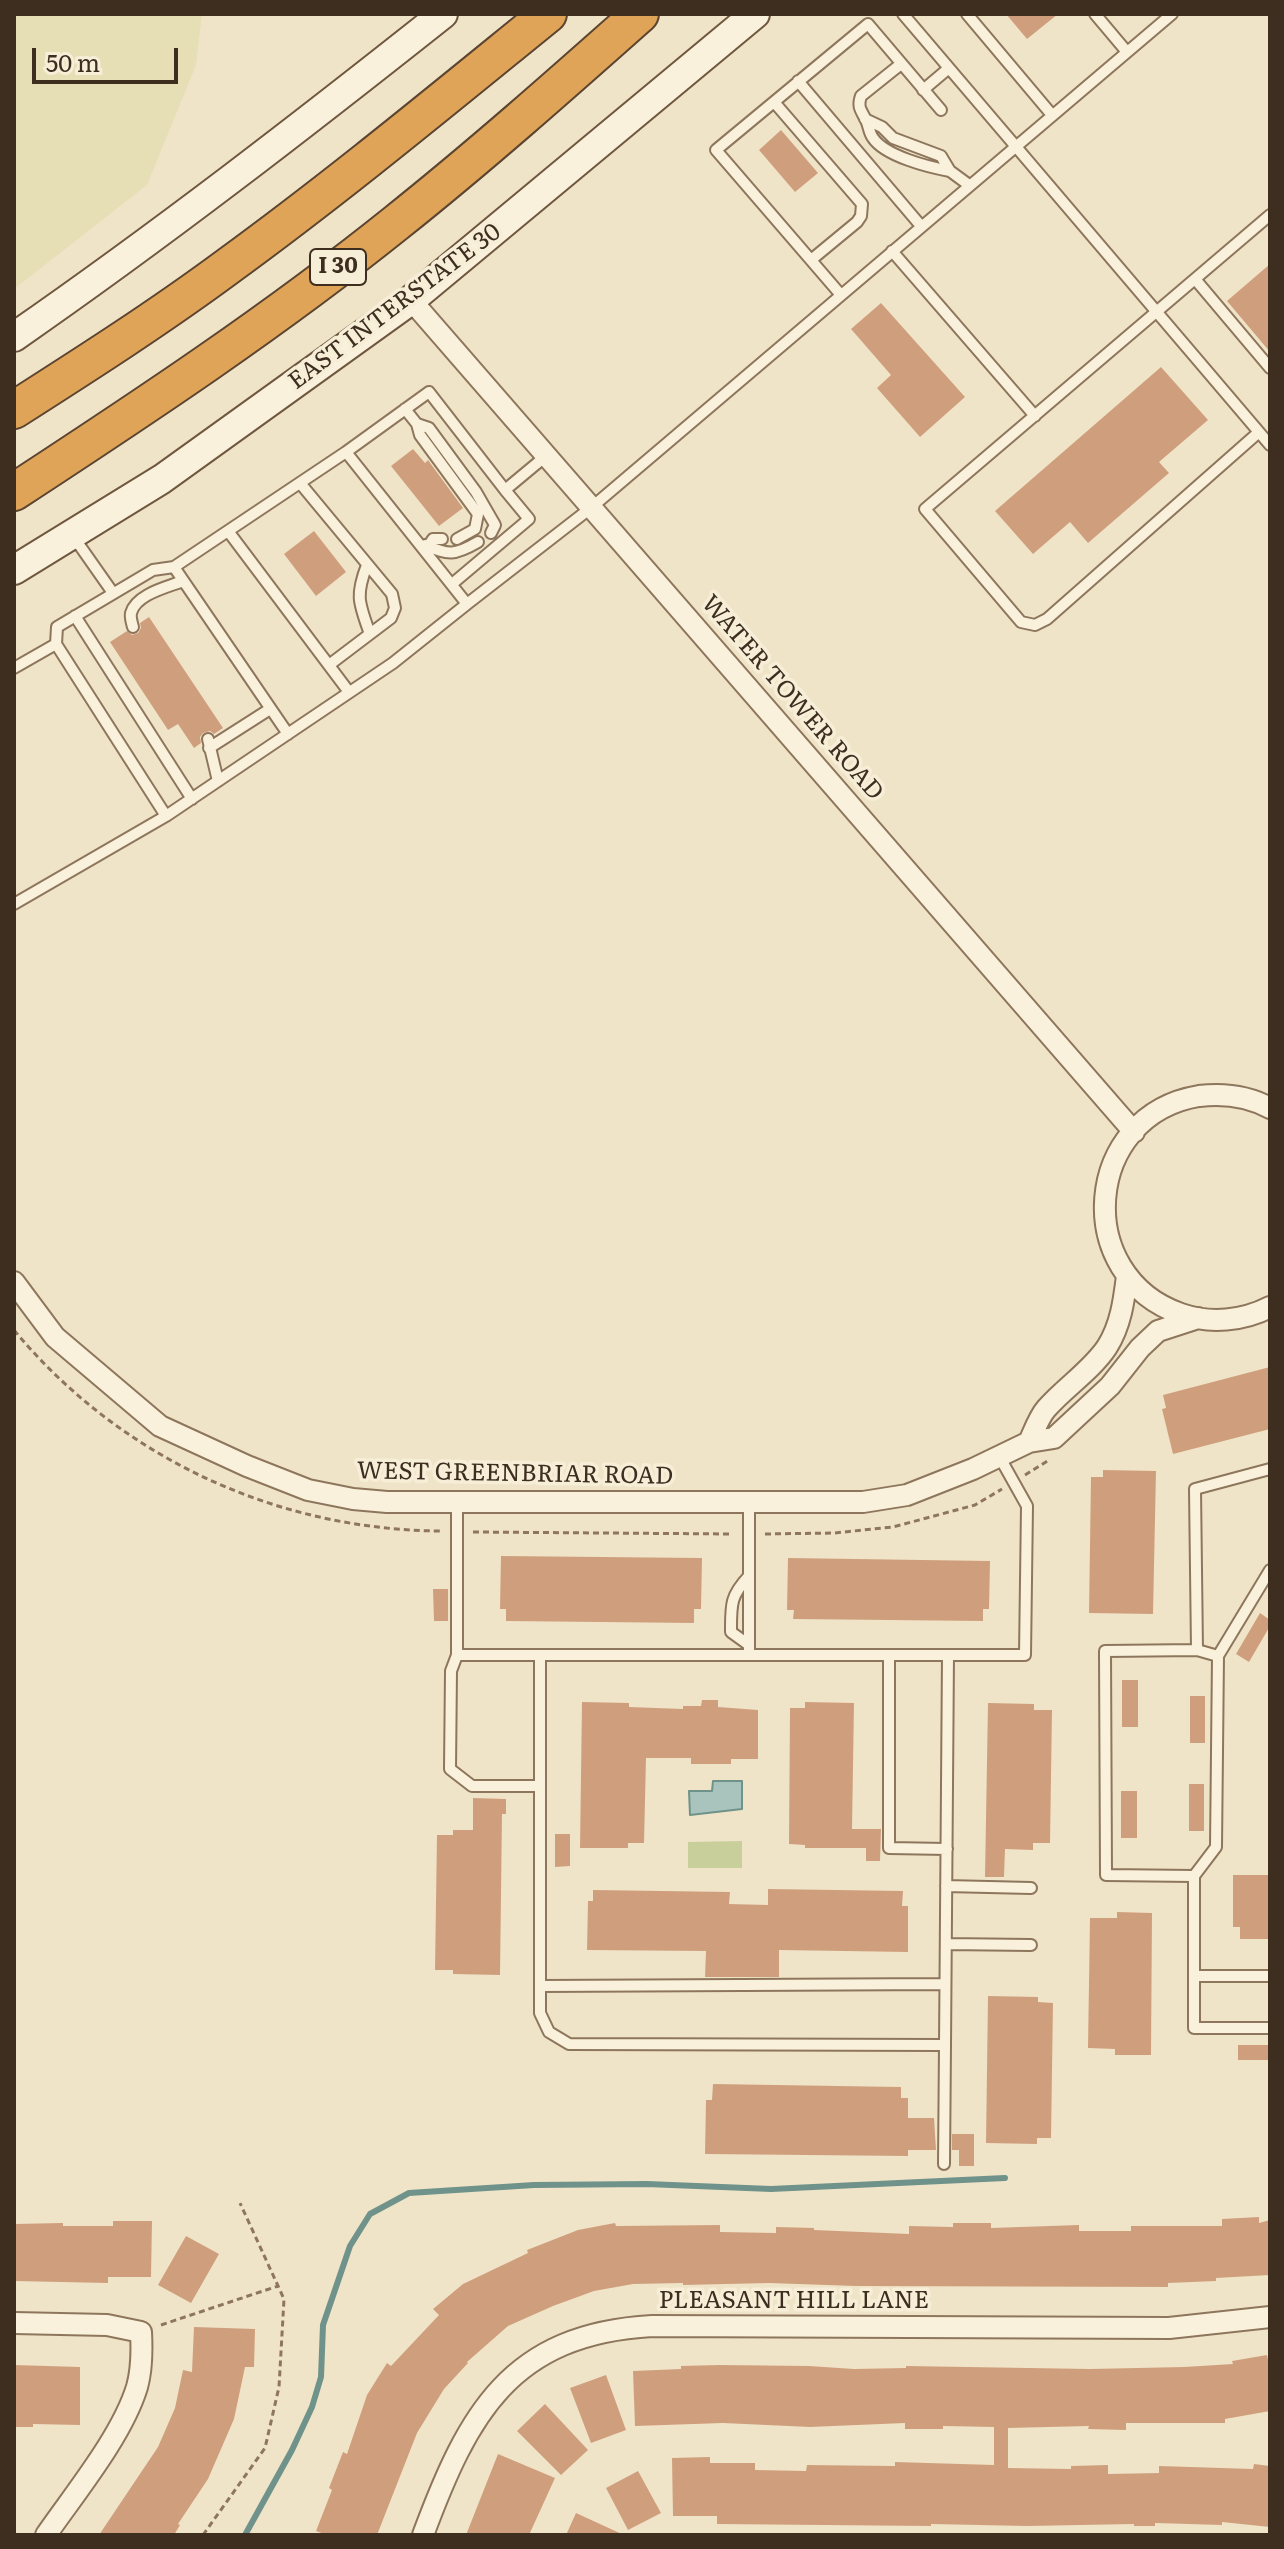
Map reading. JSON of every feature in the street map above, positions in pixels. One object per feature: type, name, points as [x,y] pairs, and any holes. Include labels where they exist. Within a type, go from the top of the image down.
[{"type":"highway","points":[[14,410],[117,344],[227,267],[397,137],[548,14]]},
{"type":"highway","name":"I 30","points":[[14,492],[170,390],[375,240],[517,124],[640,14]]},
{"type":"main road","points":[[14,337],[91,284],[443,14]]},
{"type":"main road","name":"EAST INTERSTATE 30","points":[[14,570],[162,479],[411,300],[755,14]]},
{"type":"street","name":"WATER TOWER ROAD","points":[[411,300],[1134,1132]]},
{"type":"street","points":[[1269,1106],[1226,1095],[1190,1098],[1156,1112],[1134,1132],[1118,1153],[1110,1170],[1104,1206],[1110,1243],[1127,1276],[1154,1301],[1198,1318],[1228,1320],[1270,1307]]},
{"type":"street","points":[[1029,1442],[1044,1410],[1081,1377],[1107,1347],[1123,1307],[1127,1276]]},
{"type":"street","name":"WEST GREENBRIAR ROAD","points":[[14,1282],[55,1337],[160,1426],[308,1490],[387,1502],[863,1502],[907,1495],[1029,1442],[1054,1438],[1110,1386],[1158,1331],[1198,1318]]},
{"type":"street","name":"PLEASANT HILL LANE","points":[[423,2535],[451,2463],[475,2419],[489,2401],[539,2358],[558,2347],[600,2333],[652,2326],[1169,2328],[1270,2317]]},
{"type":"street","points":[[14,2323],[107,2325],[141,2332],[141,2364],[129,2408],[46,2535]]},
{"type":"lane","points":[[903,14],[1270,445]]},
{"type":"lane","points":[[967,14],[1052,115]]},
{"type":"lane","points":[[1096,14],[1127,52]]},
{"type":"lane","points":[[14,904],[166,816],[393,663],[592,507],[1172,14]]},
{"type":"lane","points":[[841,295],[716,150],[868,24],[941,110]]},
{"type":"lane","points":[[901,64],[861,96],[859,107],[872,137],[884,150],[950,171],[969,185]]},
{"type":"lane","points":[[923,90],[949,68]]},
{"type":"lane","points":[[798,81],[921,226]]},
{"type":"lane","points":[[774,102],[862,204],[857,222],[811,260]]},
{"type":"lane","points":[[1259,432],[1047,619],[1035,625],[1021,622],[925,509],[1270,215]]},
{"type":"lane","points":[[892,251],[1035,416]]},
{"type":"lane","points":[[1195,279],[1270,368]]},
{"type":"lane","points":[[166,816],[56,644],[57,627],[153,570],[174,567],[346,452],[429,392],[529,519],[452,584]]},
{"type":"lane","points":[[405,409],[417,424],[420,435],[478,514],[475,529],[457,539]]},
{"type":"lane","points":[[417,424],[429,428],[476,492],[495,525],[491,533]]},
{"type":"lane","points":[[346,452],[425,545],[467,604]]},
{"type":"lane","points":[[505,490],[547,455]]},
{"type":"lane","points":[[300,483],[392,594],[395,608],[391,618],[329,665]]},
{"type":"lane","points":[[228,531],[349,692]]},
{"type":"lane","points":[[72,534],[113,593]]},
{"type":"lane","points":[[425,545],[433,539],[442,539]]},
{"type":"lane","points":[[425,545],[435,551],[455,555],[478,542]]},
{"type":"lane","points":[[367,565],[358,587],[370,634]]},
{"type":"lane","points":[[174,567],[288,734]]},
{"type":"lane","points":[[133,627],[131,613],[139,602],[155,591],[183,581]]},
{"type":"lane","points":[[75,616],[192,799]]},
{"type":"lane","points":[[14,668],[56,644]]},
{"type":"lane","points":[[218,781],[208,744],[270,709]]},
{"type":"lane","points":[[457,1655],[749,1650],[889,1655],[1025,1655],[1027,1506],[999,1456]]},
{"type":"lane","points":[[1197,1650],[1195,1489],[1270,1469]]},
{"type":"lane","points":[[457,1502],[457,1655],[451,1671],[450,1769],[472,1786],[539,1786]]},
{"type":"lane","points":[[749,1503],[749,1650]]},
{"type":"lane","points":[[1270,1570],[1218,1656],[1216,1847],[1194,1876],[1194,2028],[1270,2028]]},
{"type":"lane","points":[[749,1576],[737,1589],[731,1603],[731,1632],[749,1650]]},
{"type":"lane","points":[[1194,1876],[1106,1875],[1105,1651],[1197,1650],[1218,1656]]},
{"type":"lane","points":[[540,1655],[540,2013],[549,2032],[569,2044],[945,2045]]},
{"type":"lane","points":[[889,1655],[889,1848],[947,1849]]},
{"type":"lane","points":[[944,2164],[948,1655]]},
{"type":"lane","points":[[946,1886],[1031,1888]]},
{"type":"lane","points":[[946,1944],[1031,1945]]},
{"type":"lane","points":[[1194,1976],[1270,1976]]},
{"type":"lane","points":[[540,1986],[945,1984]]},
{"type":"path","points":[[14,1330],[51,1370],[117,1426],[164,1457],[206,1478],[292,1512],[385,1529],[815,1534],[893,1527],[975,1505],[1057,1454]]},
{"type":"path","points":[[203,2535],[265,2448],[279,2387],[284,2299],[240,2203]]},
{"type":"path","points":[[141,2332],[278,2286]]},
{"type":"shaded area","points":[[14,14],[202,14],[196,65],[147,185],[14,289]]},
{"type":"green space","points":[[742,1841],[742,1868],[688,1868],[688,1842]]},
{"type":"water","points":[[713,1781],[742,1781],[742,1809],[690,1815],[689,1791],[712,1791]]},
{"type":"building","points":[[1006,14],[1058,14],[1027,39]]},
{"type":"building","points":[[781,130],[818,173],[795,192],[759,150]]},
{"type":"building","points":[[1270,264],[1270,352],[1227,301]]},
{"type":"building","points":[[881,303],[965,397],[920,437],[877,388],[891,375],[851,329]]},
{"type":"building","points":[[1161,367],[1208,420],[1159,462],[1169,473],[1088,543],[1070,522],[1033,554],[995,511]]},
{"type":"building","points":[[413,449],[425,463],[428,460],[463,508],[439,526],[391,466]]},
{"type":"building","points":[[314,531],[346,572],[316,596],[284,554]]},
{"type":"building","points":[[149,617],[223,728],[214,734],[210,731],[203,733],[201,743],[194,748],[178,724],[168,730],[110,642],[127,631],[132,635],[138,633],[140,623]]},
{"type":"building","points":[[1270,1367],[1270,1429],[1173,1454],[1162,1409],[1166,1408],[1163,1395]]},
{"type":"building","points":[[1103,1470],[1156,1471],[1153,1614],[1089,1613],[1091,1477],[1103,1477]]},
{"type":"building","points":[[501,1556],[702,1558],[701,1609],[694,1609],[694,1623],[506,1621],[506,1609],[500,1609]]},
{"type":"building","points":[[788,1558],[990,1561],[989,1609],[983,1609],[983,1621],[793,1619],[794,1610],[787,1610]]},
{"type":"building","points":[[433,1589],[448,1589],[448,1621],[434,1621]]},
{"type":"building","points":[[1260,1613],[1270,1620],[1270,1626],[1249,1662],[1236,1654]]},
{"type":"building","points":[[1122,1680],[1138,1680],[1138,1727],[1122,1727]]},
{"type":"building","points":[[1190,1696],[1205,1696],[1205,1743],[1190,1743]]},
{"type":"building","points":[[702,1700],[718,1700],[718,1707],[758,1710],[758,1759],[731,1759],[731,1764],[691,1764],[691,1758],[646,1758],[644,1843],[628,1843],[628,1848],[580,1848],[582,1702],[683,1709],[683,1706],[701,1706]]},
{"type":"building","points":[[805,1702],[854,1703],[852,1829],[881,1829],[880,1861],[866,1861],[866,1848],[805,1848],[805,1845],[789,1844],[790,1708],[805,1708]]},
{"type":"building","points":[[988,1703],[1034,1704],[1034,1710],[1052,1710],[1050,1843],[1033,1843],[1033,1850],[1005,1849],[1004,1877],[985,1877]]},
{"type":"building","points":[[1189,1784],[1204,1784],[1204,1831],[1189,1831]]},
{"type":"building","points":[[1121,1791],[1137,1791],[1137,1838],[1121,1838]]},
{"type":"building","points":[[473,1798],[506,1799],[506,1814],[502,1814],[500,1975],[453,1974],[453,1970],[435,1970],[437,1835],[453,1835],[453,1830],[473,1830]]},
{"type":"building","points":[[555,1834],[570,1834],[570,1866],[555,1867]]},
{"type":"building","points":[[1233,1875],[1270,1875],[1270,1939],[1240,1939],[1240,1927],[1233,1927]]},
{"type":"building","points":[[768,1889],[903,1891],[902,1906],[908,1906],[908,1952],[779,1950],[779,1977],[705,1977],[706,1951],[587,1950],[588,1901],[593,1901],[593,1890],[730,1892],[729,1904],[768,1905]]},
{"type":"building","points":[[1117,1912],[1152,1913],[1151,2055],[1115,2055],[1115,2049],[1088,2048],[1090,1918],[1117,1918]]},
{"type":"building","points":[[988,1996],[1038,1997],[1038,2002],[1053,2003],[1051,2138],[1037,2138],[1037,2144],[986,2143]]},
{"type":"building","points":[[1238,2045],[1270,2045],[1270,2060],[1238,2060]]},
{"type":"building","points":[[713,2084],[901,2087],[901,2098],[908,2098],[908,2118],[934,2118],[936,2150],[908,2150],[908,2156],[705,2154],[706,2100],[712,2100]]},
{"type":"building","points":[[952,2134],[974,2134],[974,2166],[959,2166],[959,2150],[952,2150]]},
{"type":"building","points":[[1259,2217],[1259,2223],[1270,2220],[1270,2275],[1168,2283],[1168,2287],[683,2283],[633,2284],[594,2291],[508,2326],[467,2362],[444,2389],[417,2433],[377,2535],[327,2535],[316,2531],[332,2490],[329,2488],[343,2452],[347,2454],[367,2395],[387,2363],[391,2366],[439,2315],[433,2309],[463,2284],[528,2253],[527,2250],[578,2230],[615,2223],[616,2226],[720,2225],[720,2232],[776,2233],[776,2227],[909,2234],[909,2226],[953,2227],[953,2223],[991,2223],[991,2228],[1079,2225],[1079,2231],[1131,2231],[1131,2226],[1222,2226],[1222,2219]]},
{"type":"building","points":[[113,2221],[152,2221],[151,2277],[108,2277],[108,2283],[14,2281],[14,2224],[113,2226]]},
{"type":"building","points":[[186,2236],[219,2254],[191,2303],[158,2285]]},
{"type":"building","points":[[194,2327],[255,2329],[254,2367],[245,2367],[234,2419],[208,2479],[174,2535],[99,2535],[158,2447],[175,2408],[183,2370],[192,2372]]},
{"type":"building","points":[[1267,2355],[1270,2411],[1225,2419],[1225,2423],[1126,2423],[1126,2430],[1088,2429],[1089,2426],[1008,2428],[1008,2468],[1071,2469],[1071,2466],[1108,2465],[1108,2474],[1159,2473],[1159,2466],[1253,2469],[1254,2464],[1270,2466],[1270,2527],[1222,2522],[1222,2525],[1155,2523],[1155,2526],[717,2524],[717,2516],[673,2516],[672,2458],[710,2457],[710,2463],[755,2463],[755,2470],[806,2471],[807,2465],[895,2466],[895,2462],[994,2465],[994,2427],[905,2429],[905,2423],[810,2427],[723,2423],[635,2426],[633,2371],[719,2365],[854,2369],[906,2366],[1184,2367],[1233,2364],[1232,2361]]},
{"type":"building","points":[[14,2365],[80,2367],[80,2425],[33,2424],[33,2427],[14,2427]]},
{"type":"building","points":[[606,2375],[626,2430],[591,2443],[570,2388]]},
{"type":"building","points":[[545,2404],[588,2450],[561,2475],[517,2431]]},
{"type":"building","points":[[498,2454],[555,2478],[529,2535],[466,2535]]},
{"type":"building","points":[[638,2471],[661,2513],[628,2530],[606,2488]]},
{"type":"building","points":[[576,2513],[624,2535],[566,2535]]},
{"type":"waterway","points":[[245,2535],[312,2407],[321,2377],[323,2325],[350,2246],[370,2214],[409,2193],[534,2185],[647,2184],[771,2189],[1005,2178]]}]
